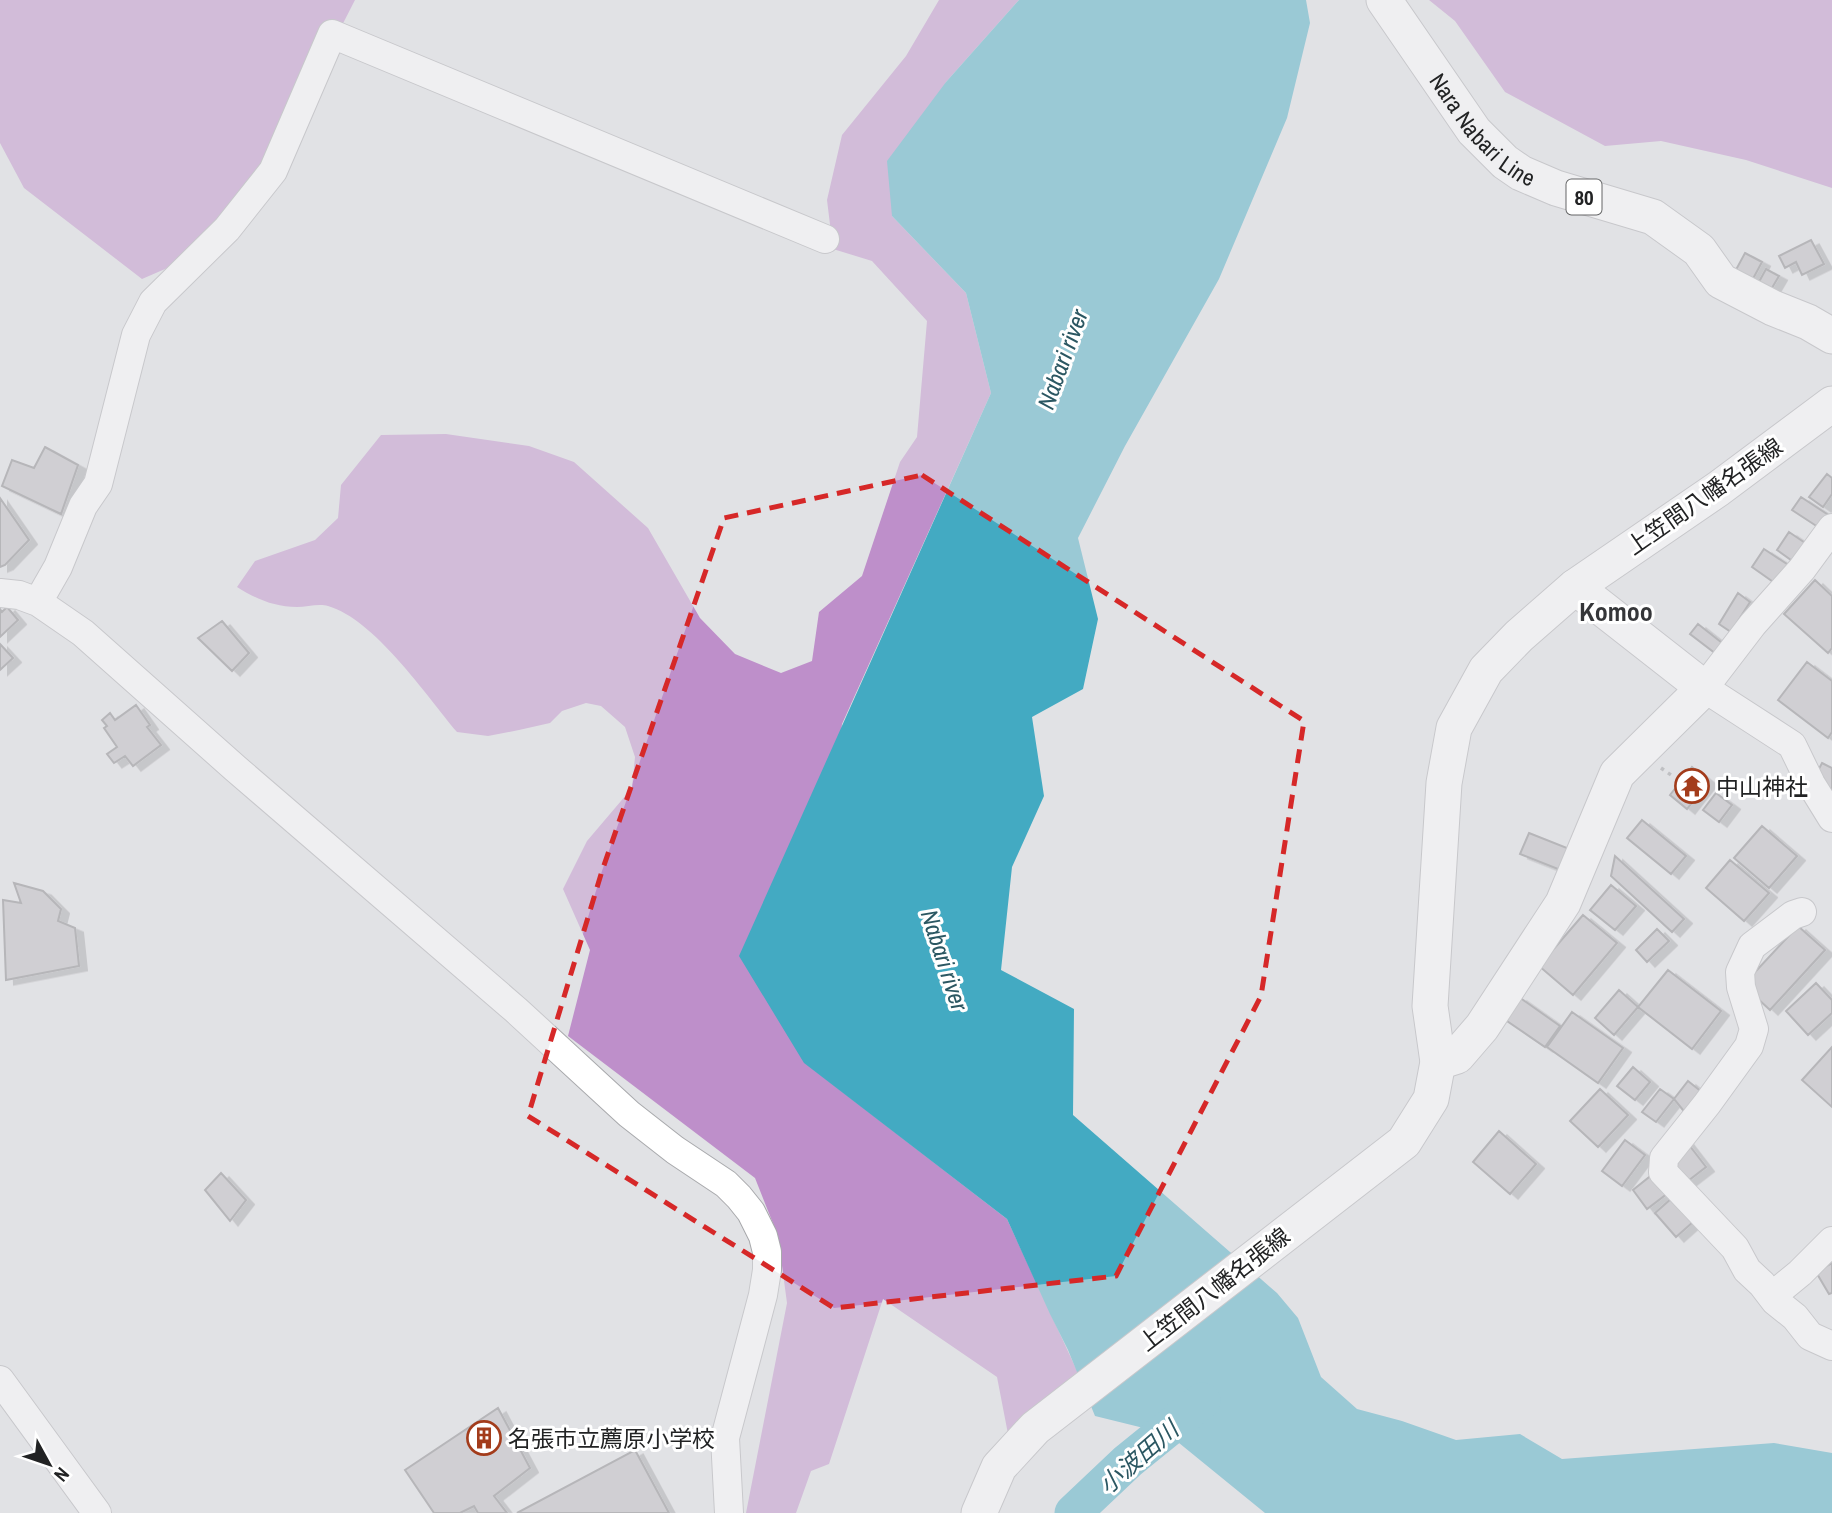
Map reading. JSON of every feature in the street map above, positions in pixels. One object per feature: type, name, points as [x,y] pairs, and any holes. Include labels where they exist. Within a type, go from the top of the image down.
[{"type":"main road","name":"Nara Nabari Line","points":[[1384,0],[1474,131],[1504,162],[1521,173],[1556,188],[1653,217],[1699,250],[1721,281],[1832,336]]},
{"type":"main road","name":"上笠間八幡名張線","points":[[979,1513],[999,1467],[1035,1428],[1404,1142],[1431,1099],[1438,1062],[1430,1006],[1444,783],[1454,728],[1486,670],[1519,636],[1575,587],[1718,489],[1832,404]]},
{"type":"main road","points":[[1438,1062],[1457,1056],[1482,1027],[1563,903],[1616,774],[1704,688],[1575,587]]},
{"type":"street","points":[[38,602],[58,567],[83,506],[98,484],[136,335],[153,302],[227,229],[273,170],[332,34],[825,239]]},
{"type":"street","points":[[1832,528],[1802,569],[1753,624],[1704,688],[1792,745],[1832,818]]},
{"type":"street","points":[[0,593],[19,595],[38,602],[83,633],[453,958],[516,1010],[629,1114],[675,1150],[726,1184],[751,1212],[763,1236],[767,1252],[767,1270],[764,1295],[725,1438],[729,1513]]},
{"type":"street","points":[[1802,912],[1793,915],[1752,946],[1740,972],[1741,988],[1755,1029],[1748,1046],[1664,1158],[1663,1172],[1735,1248],[1747,1270],[1795,1317],[1810,1336],[1832,1346]]},
{"type":"street","points":[[1772,1296],[1832,1241]]},
{"type":"street","points":[[0,1380],[97,1513]]},
{"type":"highlighted area","points":[[922,475],[1304,721],[1261,996],[1116,1276],[834,1308],[528,1116],[602,871],[724,518]]},
{"type":"shaded area","points":[[0,0],[355,0],[232,240],[142,279],[24,188],[0,143]]},
{"type":"shaded area","points":[[939,0],[1019,0],[946,82],[892,216],[966,293],[991,393],[842,724],[805,1063],[1007,1219],[1078,1373],[1008,1434],[997,1377],[883,1299],[829,1464],[811,1471],[796,1513],[746,1513],[787,1303],[778,1236],[755,1178],[568,1036],[590,950],[563,889],[587,841],[632,788],[635,757],[625,727],[601,706],[586,703],[562,711],[550,723],[519,730],[488,736],[457,732],[415,679],[381,642],[345,614],[324,605],[289,607],[273,604],[237,587],[255,561],[315,540],[338,518],[341,485],[381,435],[446,434],[529,446],[574,462],[648,528],[700,618],[735,654],[781,673],[812,661],[819,612],[862,576],[900,462],[917,437],[927,321],[872,261],[833,249],[827,200],[842,135],[906,56]]},
{"type":"shaded area","points":[[1429,0],[1832,0],[1832,188],[1746,160],[1661,141],[1605,146],[1505,92],[1455,21]]},
{"type":"water","name":"Nabari river","points":[[1019,0],[1306,0],[1310,23],[1287,118],[1219,279],[1125,446],[1078,538],[1098,619],[1083,689],[1032,717],[1044,796],[1012,867],[1001,970],[1074,1009],[1073,1115],[1277,1293],[1298,1318],[1321,1377],[1357,1409],[1456,1440],[1520,1434],[1562,1459],[1774,1443],[1832,1453],[1832,1513],[1265,1513],[1168,1434],[1095,1416],[1068,1350],[1007,1219],[804,1063],[739,956],[991,393],[966,293],[892,216],[887,161],[946,82]]},
{"type":"building","points":[[1811,240],[1824,264],[1802,275],[1796,262],[1785,268],[1779,256]]},
{"type":"building","points":[[1745,253],[1762,262],[1748,288],[1731,279]]},
{"type":"building","points":[[1766,269],[1779,276],[1766,298],[1754,291]]},
{"type":"building","points":[[45,447],[78,465],[61,514],[2,486],[12,460],[34,468]]},
{"type":"building","points":[[1827,474],[1832,478],[1832,494],[1823,507],[1809,497]]},
{"type":"building","points":[[1801,497],[1830,516],[1821,529],[1792,510]]},
{"type":"building","points":[[0,498],[29,540],[0,567]]},
{"type":"building","points":[[1789,532],[1811,547],[1798,565],[1777,550]]},
{"type":"building","points":[[1764,549],[1790,566],[1779,586],[1752,567]]},
{"type":"building","points":[[1815,580],[1832,596],[1832,648],[1828,653],[1784,614]]},
{"type":"building","points":[[1738,593],[1750,602],[1731,632],[1719,624]]},
{"type":"building","points":[[7,607],[18,620],[0,637],[0,609],[2,612]]},
{"type":"building","points":[[222,621],[249,653],[232,671],[198,638]]},
{"type":"building","points":[[1698,624],[1731,650],[1724,660],[1690,634]]},
{"type":"building","points":[[0,644],[13,658],[0,670]]},
{"type":"building","points":[[1807,662],[1832,681],[1832,732],[1828,738],[1778,700]]},
{"type":"building","points":[[136,705],[150,725],[147,727],[161,745],[133,766],[125,756],[114,763],[107,754],[117,747],[104,728],[107,726],[102,720],[110,713],[115,720]]},
{"type":"building","points":[[1822,763],[1832,768],[1832,795],[1811,784]]},
{"type":"building","points":[[1692,767],[1709,781],[1687,809],[1670,795]]},
{"type":"building","points":[[1716,793],[1732,805],[1719,822],[1703,810]]},
{"type":"building","points":[[1642,820],[1686,856],[1671,874],[1627,838]]},
{"type":"building","points":[[1762,826],[1797,856],[1769,888],[1734,858]]},
{"type":"building","points":[[1529,833],[1572,850],[1563,871],[1520,854]]},
{"type":"building","points":[[1615,856],[1684,919],[1672,932],[1611,876]]},
{"type":"building","points":[[1730,860],[1769,893],[1744,921],[1706,888]]},
{"type":"building","points":[[14,883],[43,891],[61,909],[58,921],[75,928],[79,966],[6,980],[3,900],[21,903]]},
{"type":"building","points":[[1611,885],[1636,906],[1615,930],[1590,910]]},
{"type":"building","points":[[1583,915],[1617,943],[1573,995],[1539,966]]},
{"type":"building","points":[[1798,926],[1825,950],[1770,1010],[1743,985]]},
{"type":"building","points":[[1657,929],[1669,941],[1647,962],[1636,950]]},
{"type":"building","points":[[1668,970],[1721,1011],[1692,1049],[1638,1007]]},
{"type":"building","points":[[1816,983],[1832,1000],[1832,1013],[1808,1035],[1786,1011]]},
{"type":"building","points":[[1619,990],[1638,1007],[1614,1035],[1595,1018]]},
{"type":"building","points":[[1519,997],[1560,1026],[1545,1047],[1504,1019]]},
{"type":"building","points":[[1572,1012],[1623,1048],[1598,1083],[1547,1047]]},
{"type":"building","points":[[1832,1047],[1832,1107],[1802,1080]]},
{"type":"building","points":[[1633,1067],[1650,1082],[1635,1100],[1617,1086]]},
{"type":"building","points":[[1688,1081],[1703,1093],[1687,1115],[1674,1099]]},
{"type":"building","points":[[1600,1089],[1628,1115],[1598,1147],[1570,1121]]},
{"type":"building","points":[[1660,1089],[1674,1099],[1656,1122],[1642,1112]]},
{"type":"building","points":[[1499,1131],[1536,1164],[1510,1194],[1473,1162]]},
{"type":"building","points":[[1625,1140],[1645,1155],[1622,1186],[1602,1171]]},
{"type":"building","points":[[1686,1141],[1706,1167],[1684,1184],[1664,1158]]},
{"type":"building","points":[[221,1173],[246,1200],[230,1221],[205,1190]]},
{"type":"building","points":[[1653,1174],[1668,1193],[1647,1209],[1633,1190]]},
{"type":"building","points":[[1672,1198],[1693,1222],[1676,1237],[1655,1213]]},
{"type":"building","points":[[1832,1263],[1832,1293],[1829,1294],[1816,1272]]},
{"type":"building","name":"名張市立薦原小学校","points":[[498,1408],[530,1468],[494,1496],[507,1513],[478,1513],[474,1506],[460,1513],[434,1513],[405,1470]]},
{"type":"building","name":"名張市立薦原小学校","points":[[635,1450],[669,1513],[517,1513]]},
{"type":"waterway","name":"小波田川","points":[[1073,1513],[1128,1461],[1202,1401]]},
{"type":"place","name":"中山神社","points":[[1692,786]]},
{"type":"place","name":"名張市立薦原小学校","points":[[484,1438]]},
{"type":"district","name":"Komoo","points":[[1616,611]]}]
